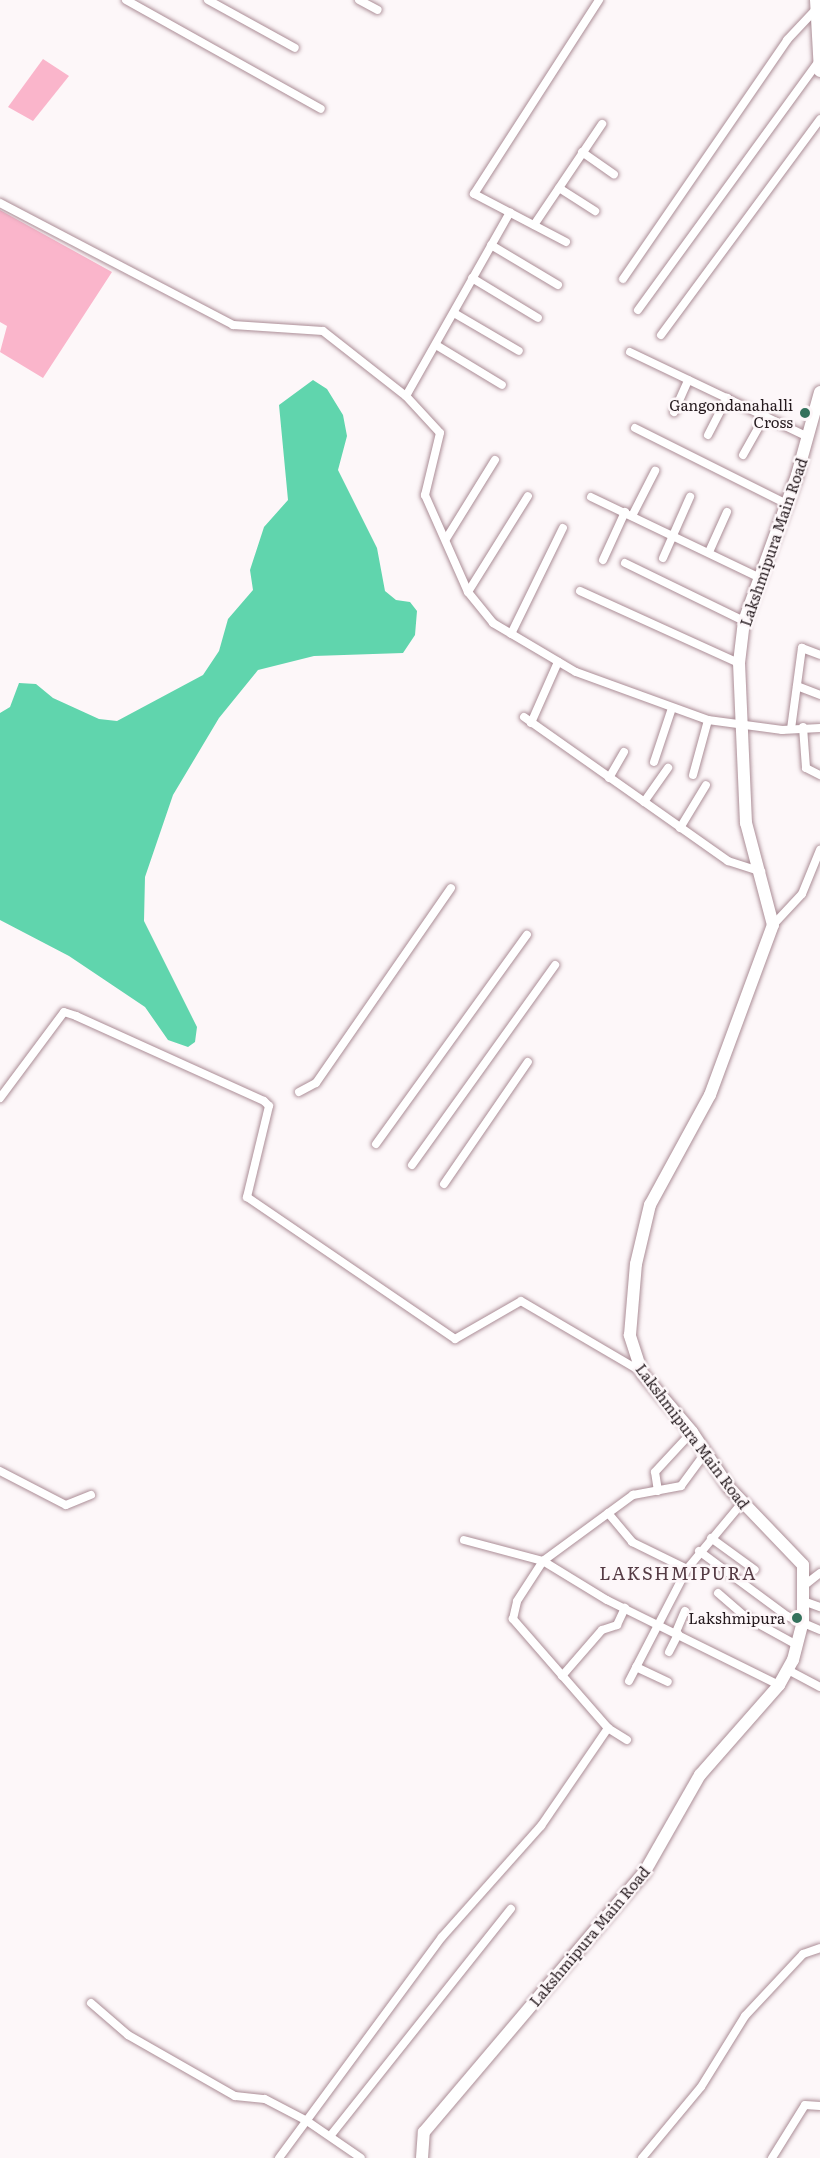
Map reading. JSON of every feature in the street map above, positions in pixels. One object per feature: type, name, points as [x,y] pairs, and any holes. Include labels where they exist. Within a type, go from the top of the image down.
[{"type":"main road","points":[[818,4],[819,66]]},
{"type":"main road","name":"Lakshmipura Main Road","points":[[422,2158],[424,2132],[632,1888],[700,1775],[779,1685],[788,1670],[803,1621],[806,1584],[803,1565],[791,1549],[741,1503],[692,1432],[642,1373],[633,1356],[631,1310],[647,1216],[710,1095],[773,925],[762,872],[746,823],[739,727],[739,663],[744,621],[758,577],[787,504],[820,392]]},
{"type":"street","points":[[126,0],[321,109]]},
{"type":"street","points":[[208,0],[295,48]]},
{"type":"street","points":[[358,0],[378,10]]},
{"type":"street","points":[[566,242],[474,194],[599,0]]},
{"type":"street","points":[[623,279],[787,40],[818,4]]},
{"type":"street","points":[[638,310],[819,66]]},
{"type":"street","points":[[661,335],[820,119]]},
{"type":"street","points":[[534,225],[602,124]]},
{"type":"street","points":[[582,152],[614,174]]},
{"type":"street","points":[[559,188],[595,211]]},
{"type":"street","points":[[0,203],[233,325],[323,331],[406,396],[440,433],[425,495],[468,591],[484,615],[511,634],[558,662],[613,689],[708,720],[739,727],[820,728]]},
{"type":"street","points":[[406,396],[510,212]]},
{"type":"street","points":[[491,245],[558,285]]},
{"type":"street","points":[[472,279],[538,318]]},
{"type":"street","points":[[454,313],[519,351]]},
{"type":"street","points":[[436,345],[502,385]]},
{"type":"street","points":[[630,352],[808,437]]},
{"type":"street","points":[[674,412],[688,380]]},
{"type":"street","points":[[708,435],[727,398]]},
{"type":"street","points":[[743,455],[765,416]]},
{"type":"street","points":[[635,428],[787,504]]},
{"type":"street","points":[[446,538],[495,460]]},
{"type":"street","points":[[603,560],[655,471]]},
{"type":"street","points":[[468,591],[528,496]]},
{"type":"street","points":[[591,497],[758,577]]},
{"type":"street","points":[[663,558],[690,497]]},
{"type":"street","points":[[709,552],[727,512]]},
{"type":"street","points":[[511,634],[563,528]]},
{"type":"street","points":[[625,563],[744,621]]},
{"type":"street","points":[[580,591],[739,663]]},
{"type":"street","points":[[791,729],[802,648],[820,655]]},
{"type":"street","points":[[558,662],[528,720],[728,861],[762,872]]},
{"type":"street","points":[[797,686],[820,696]]},
{"type":"street","points":[[654,762],[672,708]]},
{"type":"street","points":[[693,775],[708,720]]},
{"type":"street","points":[[803,727],[806,768],[820,775]]},
{"type":"street","points":[[609,778],[624,752]]},
{"type":"street","points":[[644,802],[668,768]]},
{"type":"street","points":[[680,828],[706,784]]},
{"type":"street","points":[[773,925],[802,894],[820,850]]},
{"type":"street","points":[[299,1092],[316,1083],[340,1040],[451,888]]},
{"type":"street","points":[[376,1143],[527,935]]},
{"type":"street","points":[[412,1165],[555,965]]},
{"type":"street","points":[[0,1098],[64,1012],[76,1016],[264,1101],[269,1106],[247,1197],[455,1339],[521,1301],[642,1373]]},
{"type":"street","points":[[444,1184],[528,1062]]},
{"type":"street","points":[[658,1491],[655,1472],[692,1432]]},
{"type":"street","points":[[627,1740],[608,1728],[513,1619],[529,1576],[543,1561],[633,1495],[681,1486],[706,1452]]},
{"type":"street","points":[[0,1471],[66,1505],[91,1495]]},
{"type":"street","points":[[629,1682],[657,1623],[687,1569],[699,1551],[741,1503]]},
{"type":"street","points":[[608,1513],[632,1542],[687,1569]]},
{"type":"street","points":[[711,1538],[755,1570]]},
{"type":"street","points":[[464,1540],[543,1561],[626,1608],[779,1685]]},
{"type":"street","points":[[699,1551],[787,1616],[820,1630]]},
{"type":"street","points":[[806,1584],[820,1572]]},
{"type":"street","points":[[718,1593],[746,1617],[797,1645]]},
{"type":"street","points":[[806,1602],[820,1607]]},
{"type":"street","points":[[562,1676],[602,1630],[617,1625],[626,1608]]},
{"type":"street","points":[[669,1652],[685,1611]]},
{"type":"street","points":[[636,1667],[668,1682]]},
{"type":"street","points":[[788,1670],[820,1686]]},
{"type":"street","points":[[279,2158],[442,1937],[541,1826],[608,1728]]},
{"type":"street","points":[[331,2135],[511,1909]]},
{"type":"street","points":[[642,2158],[701,2087],[745,2016],[803,1954],[820,1948]]},
{"type":"street","points":[[91,2003],[128,2035],[235,2096],[265,2099],[307,2121],[331,2135],[361,2158]]},
{"type":"street","points":[[772,2158],[805,2105],[820,2106]]},
{"type":"shaded area","points":[[43,59],[69,76],[33,121],[8,107]]},
{"type":"shaded area","points":[[0,210],[112,272],[43,378],[0,352],[7,326],[0,322]]},
{"type":"shaded area","points":[[313,380],[327,389],[343,415],[347,436],[338,470],[377,548],[385,591],[396,600],[410,602],[417,611],[415,635],[403,653],[314,656],[258,670],[219,718],[173,795],[145,877],[144,921],[197,1027],[195,1042],[188,1047],[168,1040],[145,1007],[69,956],[0,920],[0,713],[10,707],[19,683],[36,684],[53,698],[99,719],[117,721],[203,675],[219,651],[228,619],[253,590],[250,570],[264,527],[288,500],[279,405]]},
{"type":"place","name":"Gangondanahalli Cross","points":[[805,413]]},
{"type":"place","name":"Lakshmipura","points":[[797,1618]]},
{"type":"district","name":"LAKSHMIPURA","points":[[678,1573]]}]
